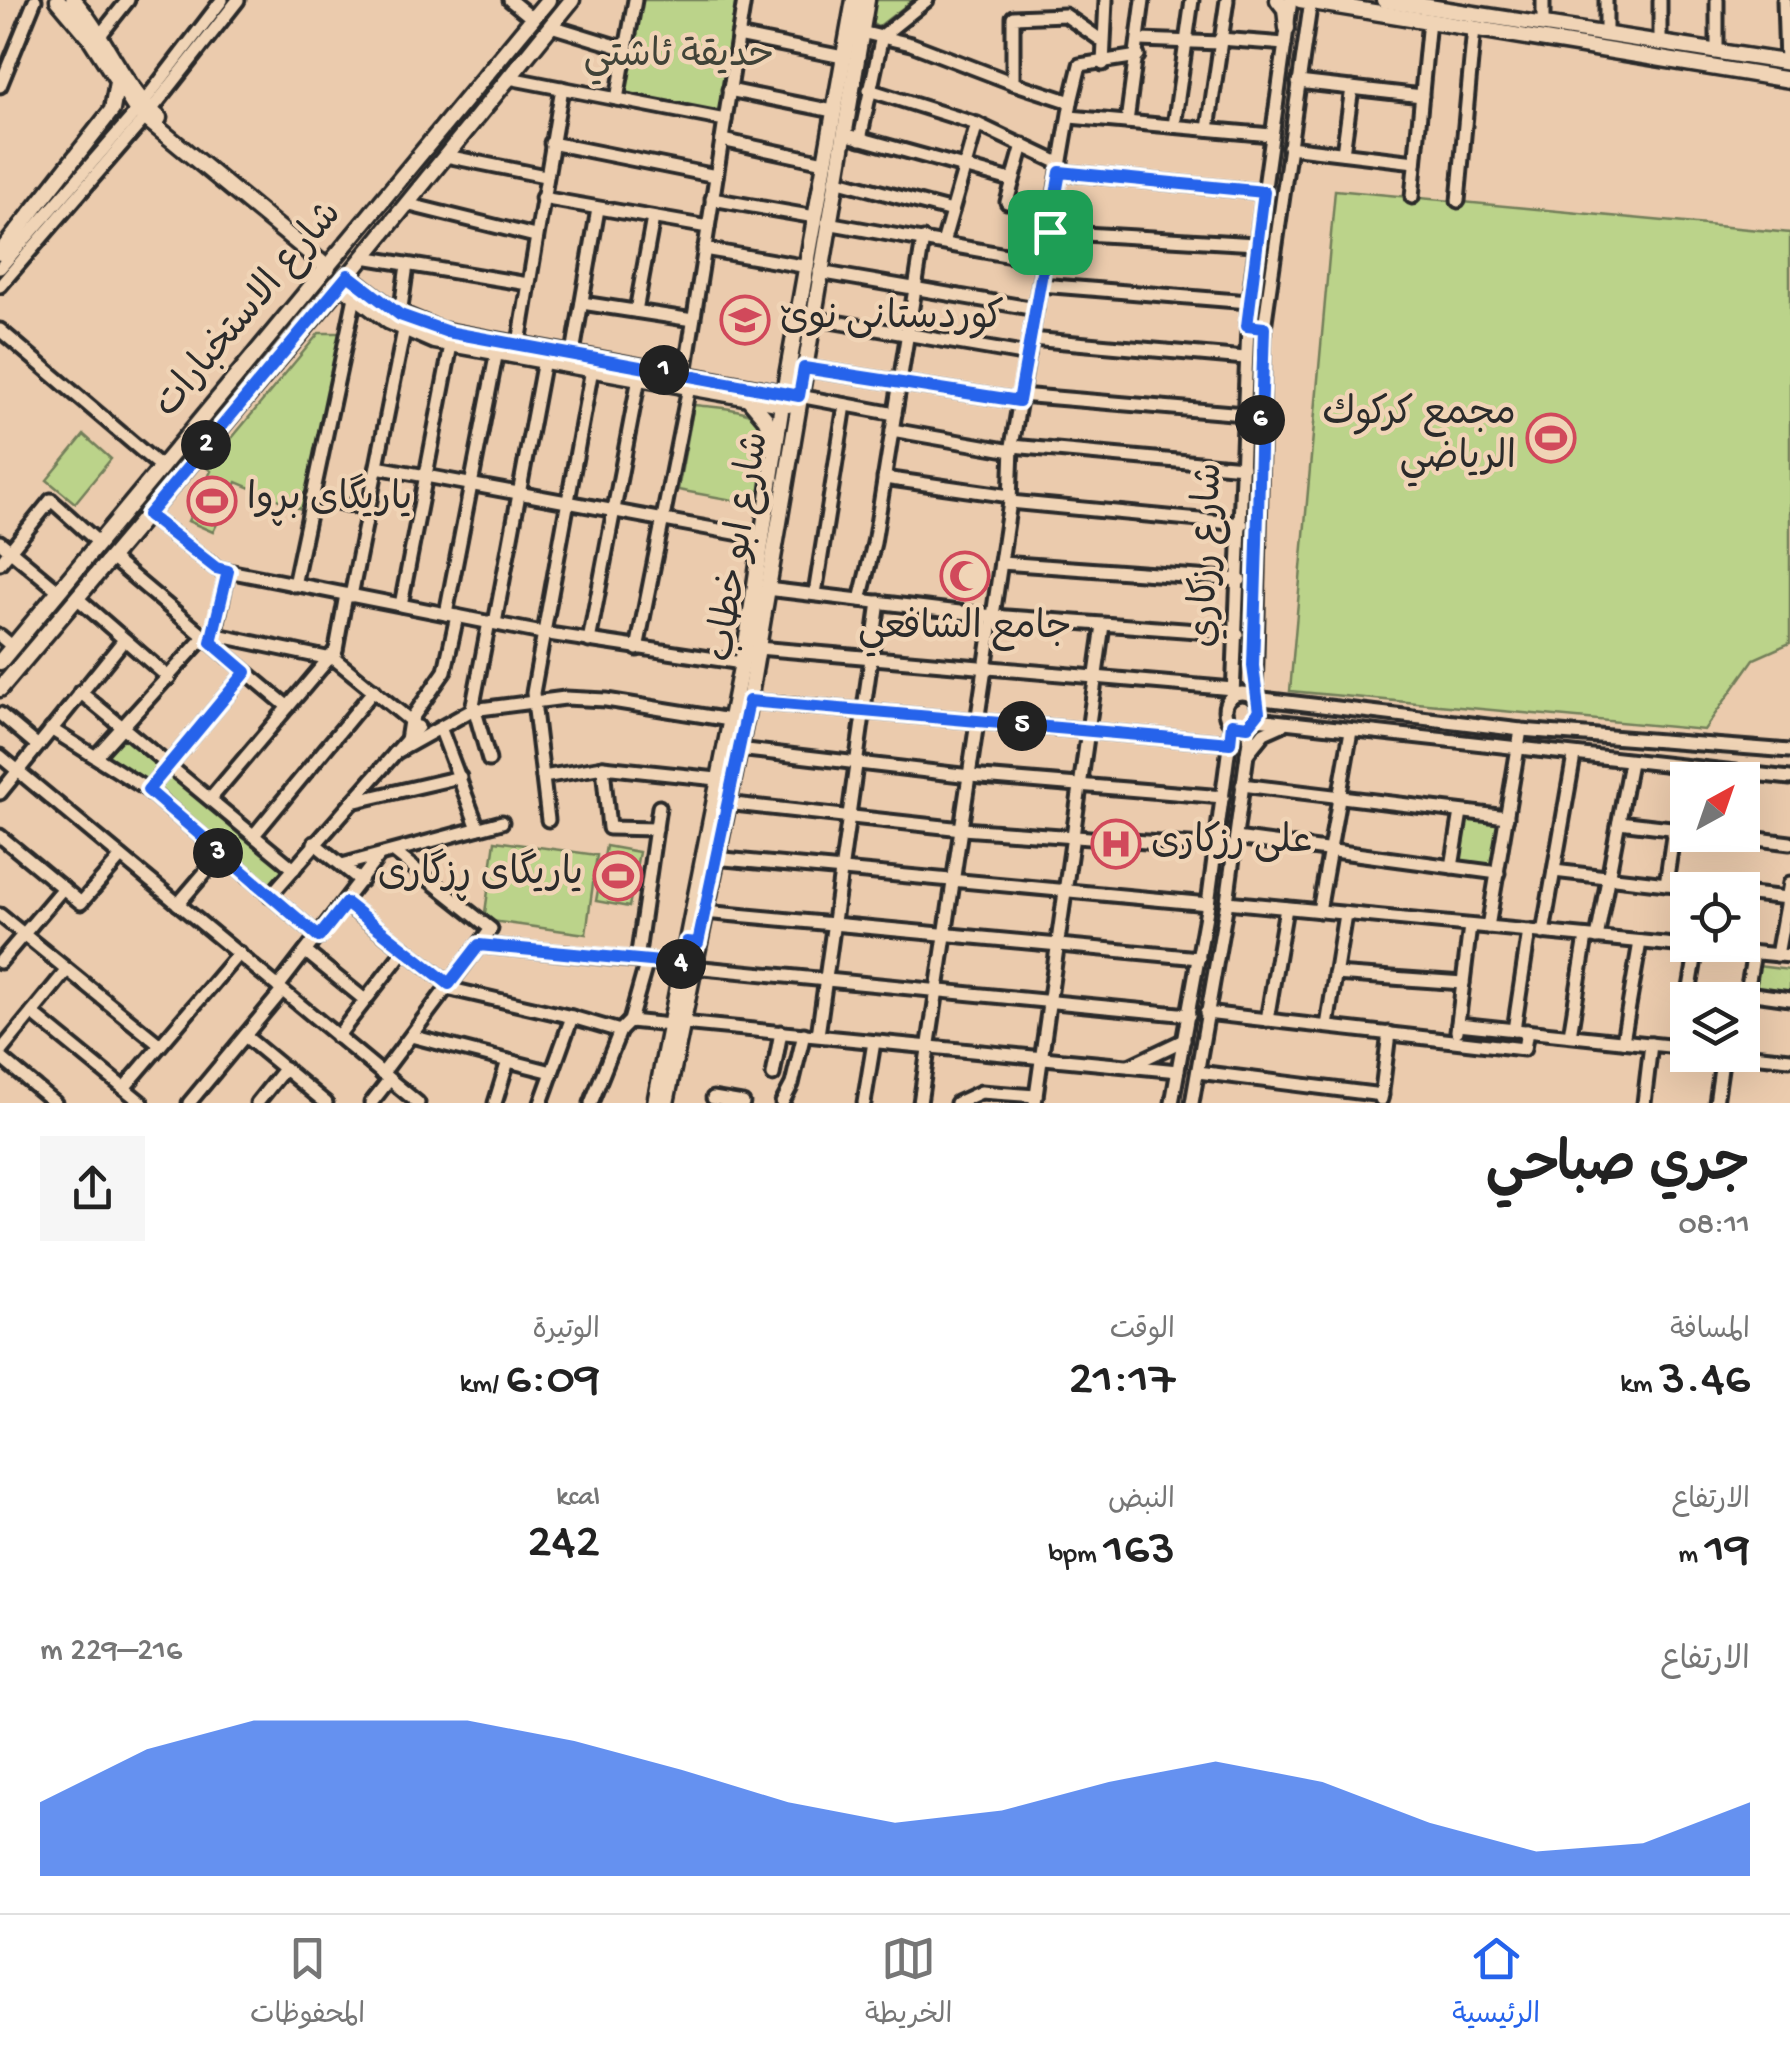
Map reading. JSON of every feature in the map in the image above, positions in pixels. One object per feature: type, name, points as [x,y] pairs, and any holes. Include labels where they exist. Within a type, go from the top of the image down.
[{"type":"main road","points":[[58,0],[117,82],[144,111],[330,265]]},
{"type":"main road","points":[[73,0],[101,34],[144,111]]},
{"type":"main road","name":"شارع الاستخبارات","points":[[4,655],[548,0]]},
{"type":"main road","name":"شارع الاستخبارات","points":[[0,689],[345,280],[572,0]]},
{"type":"main road","name":"شارع ابو خطاب","points":[[654,1103],[688,966],[717,779],[742,663],[755,638],[767,589],[791,400],[821,220],[824,162],[854,0]]},
{"type":"main road","name":"شارع ابو خطاب","points":[[821,220],[835,180],[867,0]]},
{"type":"main road","points":[[1278,0],[1285,9],[1287,28]]},
{"type":"main road","points":[[1387,0],[1461,6],[1543,24],[1788,63]]},
{"type":"main road","points":[[1308,18],[1316,2],[1790,80]]},
{"type":"main road","points":[[504,54],[519,65]]},
{"type":"main road","points":[[0,253],[112,110],[117,82]]},
{"type":"main road","name":"شارع ابو خطاب","points":[[692,942],[704,912],[749,701],[762,538],[791,400],[804,368],[812,318],[813,270]]},
{"type":"main road","points":[[345,280],[355,297],[451,344],[640,378],[687,380],[748,398],[791,400]]},
{"type":"main road","points":[[345,280],[402,322],[573,353],[791,400]]},
{"type":"main road","points":[[224,394],[238,406]]},
{"type":"main road","points":[[748,398],[766,419],[775,473]]},
{"type":"main road","name":"شارع ابو خطاب","points":[[666,1103],[676,1024]]},
{"type":"street","points":[[0,86],[35,0]]},
{"type":"street","points":[[101,34],[128,0]]},
{"type":"street","points":[[0,268],[144,111],[222,0]]},
{"type":"street","points":[[0,286],[238,0]]},
{"type":"street","points":[[510,0],[533,19]]},
{"type":"street","points":[[617,99],[635,0]]},
{"type":"street","points":[[637,649],[687,380],[744,0]]},
{"type":"street","points":[[860,138],[882,36],[927,0]]},
{"type":"street","points":[[1103,64],[1106,0]]},
{"type":"street","points":[[1127,122],[1141,40],[1143,0]]},
{"type":"street","points":[[1174,126],[1192,0]]},
{"type":"street","points":[[1208,130],[1227,0]]},
{"type":"street","name":"شارع رزكاري","points":[[1233,692],[1249,302],[1292,0]]},
{"type":"street","points":[[1543,0],[1543,24]]},
{"type":"street","points":[[1606,0],[1606,33]]},
{"type":"street","points":[[1660,0],[1660,42]]},
{"type":"street","points":[[1716,52],[1717,0]]},
{"type":"street","points":[[1784,0],[1788,63]]},
{"type":"street","points":[[1013,82],[1013,17],[1064,16],[1102,40]]},
{"type":"street","name":"شارع رزكاري","points":[[1254,698],[1264,328],[1308,18]]},
{"type":"street","points":[[1412,197],[1429,20]]},
{"type":"street","points":[[551,26],[626,48]]},
{"type":"street","points":[[1458,202],[1474,28]]},
{"type":"street","points":[[861,32],[1071,102]]},
{"type":"street","points":[[738,36],[843,57]]},
{"type":"street","points":[[1141,40],[1285,44]]},
{"type":"street","points":[[920,1103],[1001,563],[1012,449],[1071,102],[1080,66],[1138,56]]},
{"type":"street","points":[[509,78],[724,120]]},
{"type":"street","points":[[1298,82],[1422,96]]},
{"type":"street","points":[[519,343],[562,88]]},
{"type":"street","points":[[1343,153],[1352,88]]},
{"type":"street","points":[[729,90],[833,111]]},
{"type":"street","points":[[869,90],[977,124],[1023,144],[1060,168],[1264,192]]},
{"type":"street","points":[[1070,117],[1271,135]]},
{"type":"street","points":[[943,242],[977,124]]},
{"type":"street","points":[[844,134],[1011,180]]},
{"type":"street","points":[[722,140],[824,162]]},
{"type":"street","points":[[552,143],[716,176]]},
{"type":"street","points":[[1007,202],[1023,144]]},
{"type":"street","points":[[1289,147],[1416,162]]},
{"type":"street","points":[[446,156],[545,176]]},
{"type":"street","points":[[835,180],[952,211]]},
{"type":"street","points":[[542,198],[708,227]]},
{"type":"street","points":[[712,198],[1045,262]]},
{"type":"street","points":[[406,204],[535,236]]},
{"type":"street","points":[[573,353],[598,208]]},
{"type":"street","points":[[636,311],[653,218]]},
{"type":"street","points":[[1050,232],[1256,244]]},
{"type":"street","points":[[860,600],[923,239]]},
{"type":"street","points":[[704,249],[1036,309]]},
{"type":"street","points":[[363,257],[528,284]]},
{"type":"street","points":[[212,798],[333,657],[370,508],[402,322],[407,264]]},
{"type":"street","points":[[1041,285],[1249,302]]},
{"type":"street","points":[[294,585],[355,297]]},
{"type":"street","points":[[582,302],[693,320]]},
{"type":"street","points":[[812,318],[1028,355]]},
{"type":"street","points":[[1247,326],[1264,328]]},
{"type":"street","points":[[0,330],[162,468]]},
{"type":"street","points":[[1031,339],[1246,358]]},
{"type":"street","points":[[401,605],[451,344]]},
{"type":"street","points":[[270,896],[407,740],[445,671],[471,484],[496,351]]},
{"type":"street","points":[[489,760],[474,708],[544,360]]},
{"type":"street","points":[[804,368],[1020,398],[1244,414]]},
{"type":"street","points":[[548,820],[534,702],[542,632],[592,369]]},
{"type":"street","points":[[589,641],[640,378]]},
{"type":"street","points":[[791,400],[895,414]]},
{"type":"street","points":[[816,594],[845,405]]},
{"type":"street","points":[[892,430],[1012,449],[1243,467]]},
{"type":"street","points":[[377,467],[762,538]]},
{"type":"street","points":[[884,478],[1010,499],[1242,524]]},
{"type":"street","points":[[312,496],[370,508]]},
{"type":"street","points":[[0,563],[5,546],[50,500],[99,543]]},
{"type":"street","points":[[148,515],[216,568],[228,571],[589,641],[742,663]]},
{"type":"street","points":[[5,546],[59,590]]},
{"type":"street","points":[[111,558],[288,707]]},
{"type":"street","points":[[1001,563],[1240,580]]},
{"type":"street","points":[[97,755],[207,636],[228,571]]},
{"type":"street","points":[[767,589],[993,616],[1238,634]]},
{"type":"street","points":[[77,598],[169,678]]},
{"type":"street","points":[[818,1035],[879,602]]},
{"type":"street","points":[[957,1103],[972,1100],[981,1092],[1036,1099],[1103,625]]},
{"type":"street","points":[[0,636],[4,655]]},
{"type":"street","points":[[207,636],[333,657],[414,724],[436,733],[460,777],[478,828]]},
{"type":"street","points":[[755,638],[871,658],[1244,693],[1292,704],[1522,730],[1790,751]]},
{"type":"street","points":[[0,793],[124,640]]},
{"type":"street","points":[[1253,666],[1266,691],[1292,704]]},
{"type":"street","points":[[148,790],[246,672]]},
{"type":"street","points":[[254,835],[374,690]]},
{"type":"street","points":[[80,692],[124,724],[294,869]]},
{"type":"street","points":[[1172,1103],[1217,847],[1232,724],[1225,710],[1233,692]]},
{"type":"street","points":[[1192,1103],[1227,902],[1245,757],[1259,708],[1254,698]]},
{"type":"street","points":[[396,753],[474,708],[534,702],[606,700],[730,720]]},
{"type":"street","points":[[749,701],[1230,743]]},
{"type":"street","points":[[0,714],[38,746]]},
{"type":"street","points":[[1232,724],[1289,723],[1790,778]]},
{"type":"street","points":[[1245,757],[1264,733],[1289,723]]},
{"type":"street","points":[[51,729],[148,790],[319,937]]},
{"type":"street","points":[[1488,928],[1522,730]]},
{"type":"street","points":[[1318,911],[1351,732]]},
{"type":"street","points":[[738,749],[970,776],[1223,797]]},
{"type":"street","points":[[0,756],[418,1103]]},
{"type":"street","points":[[1206,1012],[1524,1049],[1520,1030],[1536,932],[1554,871],[1574,756]]},
{"type":"street","points":[[1570,1036],[1609,877],[1630,762]]},
{"type":"street","points":[[543,777],[604,767],[717,779]]},
{"type":"street","points":[[604,767],[609,828],[656,830]]},
{"type":"street","points":[[352,802],[460,777]]},
{"type":"street","points":[[372,780],[378,797]]},
{"type":"street","points":[[1242,785],[1508,818]]},
{"type":"street","points":[[725,803],[962,830],[1217,847]]},
{"type":"street","points":[[590,1103],[620,1031],[630,1021],[642,961],[659,807]]},
{"type":"street","points":[[1452,867],[1461,812]]},
{"type":"street","points":[[342,866],[502,822]]},
{"type":"street","points":[[1619,822],[1670,829]]},
{"type":"street","points":[[0,836],[81,903],[121,857]]},
{"type":"street","points":[[1236,838],[1498,873]]},
{"type":"street","points":[[1760,839],[1790,843]]},
{"type":"street","points":[[314,843],[361,881]]},
{"type":"street","points":[[372,1103],[411,1036],[492,930],[394,852]]},
{"type":"street","points":[[1666,884],[1675,852]]},
{"type":"street","points":[[178,904],[220,855]]},
{"type":"street","points":[[189,1103],[245,1036],[378,857]]},
{"type":"street","points":[[714,858],[841,873],[1208,904]]},
{"type":"street","points":[[1554,871],[1670,884]]},
{"type":"street","points":[[1784,956],[1790,882]]},
{"type":"street","points":[[0,962],[62,888]]},
{"type":"street","points":[[1760,895],[1788,898]]},
{"type":"street","points":[[1227,902],[1670,945]]},
{"type":"street","points":[[346,903],[451,987],[620,1031]]},
{"type":"street","points":[[1267,1020],[1286,908]]},
{"type":"street","points":[[704,912],[1199,958]]},
{"type":"street","points":[[1326,1026],[1345,914]]},
{"type":"street","points":[[0,915],[160,1045]]},
{"type":"street","points":[[1456,1041],[1470,926]]},
{"type":"street","points":[[1623,1041],[1640,942]]},
{"type":"street","points":[[479,945],[1189,1015]]},
{"type":"street","points":[[337,1037],[405,950]]},
{"type":"street","points":[[306,952],[365,1000]]},
{"type":"street","points":[[124,1088],[239,953]]},
{"type":"street","points":[[56,1103],[0,1054],[66,970]]},
{"type":"street","points":[[1335,974],[1463,982]]},
{"type":"street","points":[[1760,996],[1790,999]]},
{"type":"street","points":[[32,1013],[142,1103]]},
{"type":"street","points":[[541,1103],[572,1017]]},
{"type":"street","points":[[630,1021],[818,1035],[1178,1072]]},
{"type":"street","points":[[1458,1024],[1670,1046]]},
{"type":"street","points":[[774,1075],[780,1032]]},
{"type":"street","points":[[1198,1072],[1381,1099],[1388,1033]]},
{"type":"street","points":[[782,1103],[792,1084],[804,1034]]},
{"type":"street","points":[[245,1036],[326,1103]]},
{"type":"street","points":[[411,1036],[552,1072]]},
{"type":"street","points":[[1125,1067],[1184,1040]]},
{"type":"street","points":[[864,1103],[874,1042]]},
{"type":"street","points":[[1644,1103],[1652,1044]]},
{"type":"street","points":[[1760,1056],[1790,1058]]},
{"type":"street","points":[[495,1103],[508,1061]]},
{"type":"street","points":[[256,1103],[285,1068]]},
{"type":"street","points":[[1716,1103],[1721,1072]]},
{"type":"street","points":[[713,1098],[742,1103]]},
{"type":"green space","name":"حديقة ئاشتي","points":[[639,0],[736,0],[718,114],[624,99]]},
{"type":"green space","points":[[875,0],[913,0],[878,27],[869,22]]},
{"type":"green space","name":"مجمع كركوك الرياضي","points":[[1335,190],[1790,233],[1790,643],[1754,659],[1704,730],[1290,691]]},
{"type":"green space","points":[[319,333],[341,333],[303,510],[237,482],[213,532],[188,521],[211,471],[207,468]]},
{"type":"green space","points":[[694,405],[736,410],[756,420],[763,456],[760,505],[678,490]]},
{"type":"green space","points":[[84,435],[111,459],[75,503],[47,480]]},
{"type":"green space","points":[[126,733],[164,766],[150,782],[104,754]]},
{"type":"green space","points":[[169,770],[287,869],[271,887],[156,785]]},
{"type":"green space","points":[[1465,816],[1501,822],[1492,868],[1457,863]]},
{"type":"green space","points":[[495,841],[597,855],[586,934],[484,920]]},
{"type":"green space","name":"یاریگای ڕزگاری","points":[[606,846],[639,852],[629,907],[596,901]]},
{"type":"green space","points":[[1757,966],[1790,970],[1790,998],[1760,994],[1760,982],[1755,982]]},
{"type":"place","name":"کوردستانی نوێ","points":[[745,320]]},
{"type":"place","name":"مجمع كركوك الرياضي","points":[[1551,438]]},
{"type":"place","name":"یاریگای بڕوا","points":[[212,501]]},
{"type":"place","name":"جامع الشافعي","points":[[965,576]]},
{"type":"place","name":"على رزكارى","points":[[1116,844]]},
{"type":"place","name":"یاریگای ڕزگاری","points":[[618,876]]},
{"type":"route","points":[[1060,172],[1264,192],[1247,326],[1264,328],[1253,666],[1254,698],[1259,712],[1248,726],[1232,724],[1230,743],[749,701],[698,943],[687,942],[682,964],[479,945],[449,984],[346,903],[319,937],[148,790],[246,672],[211,642],[216,635],[228,571],[216,568],[148,515],[348,275],[400,315],[448,332],[799,396],[804,368],[1019,401],[1050,232],[1060,172]]}]
